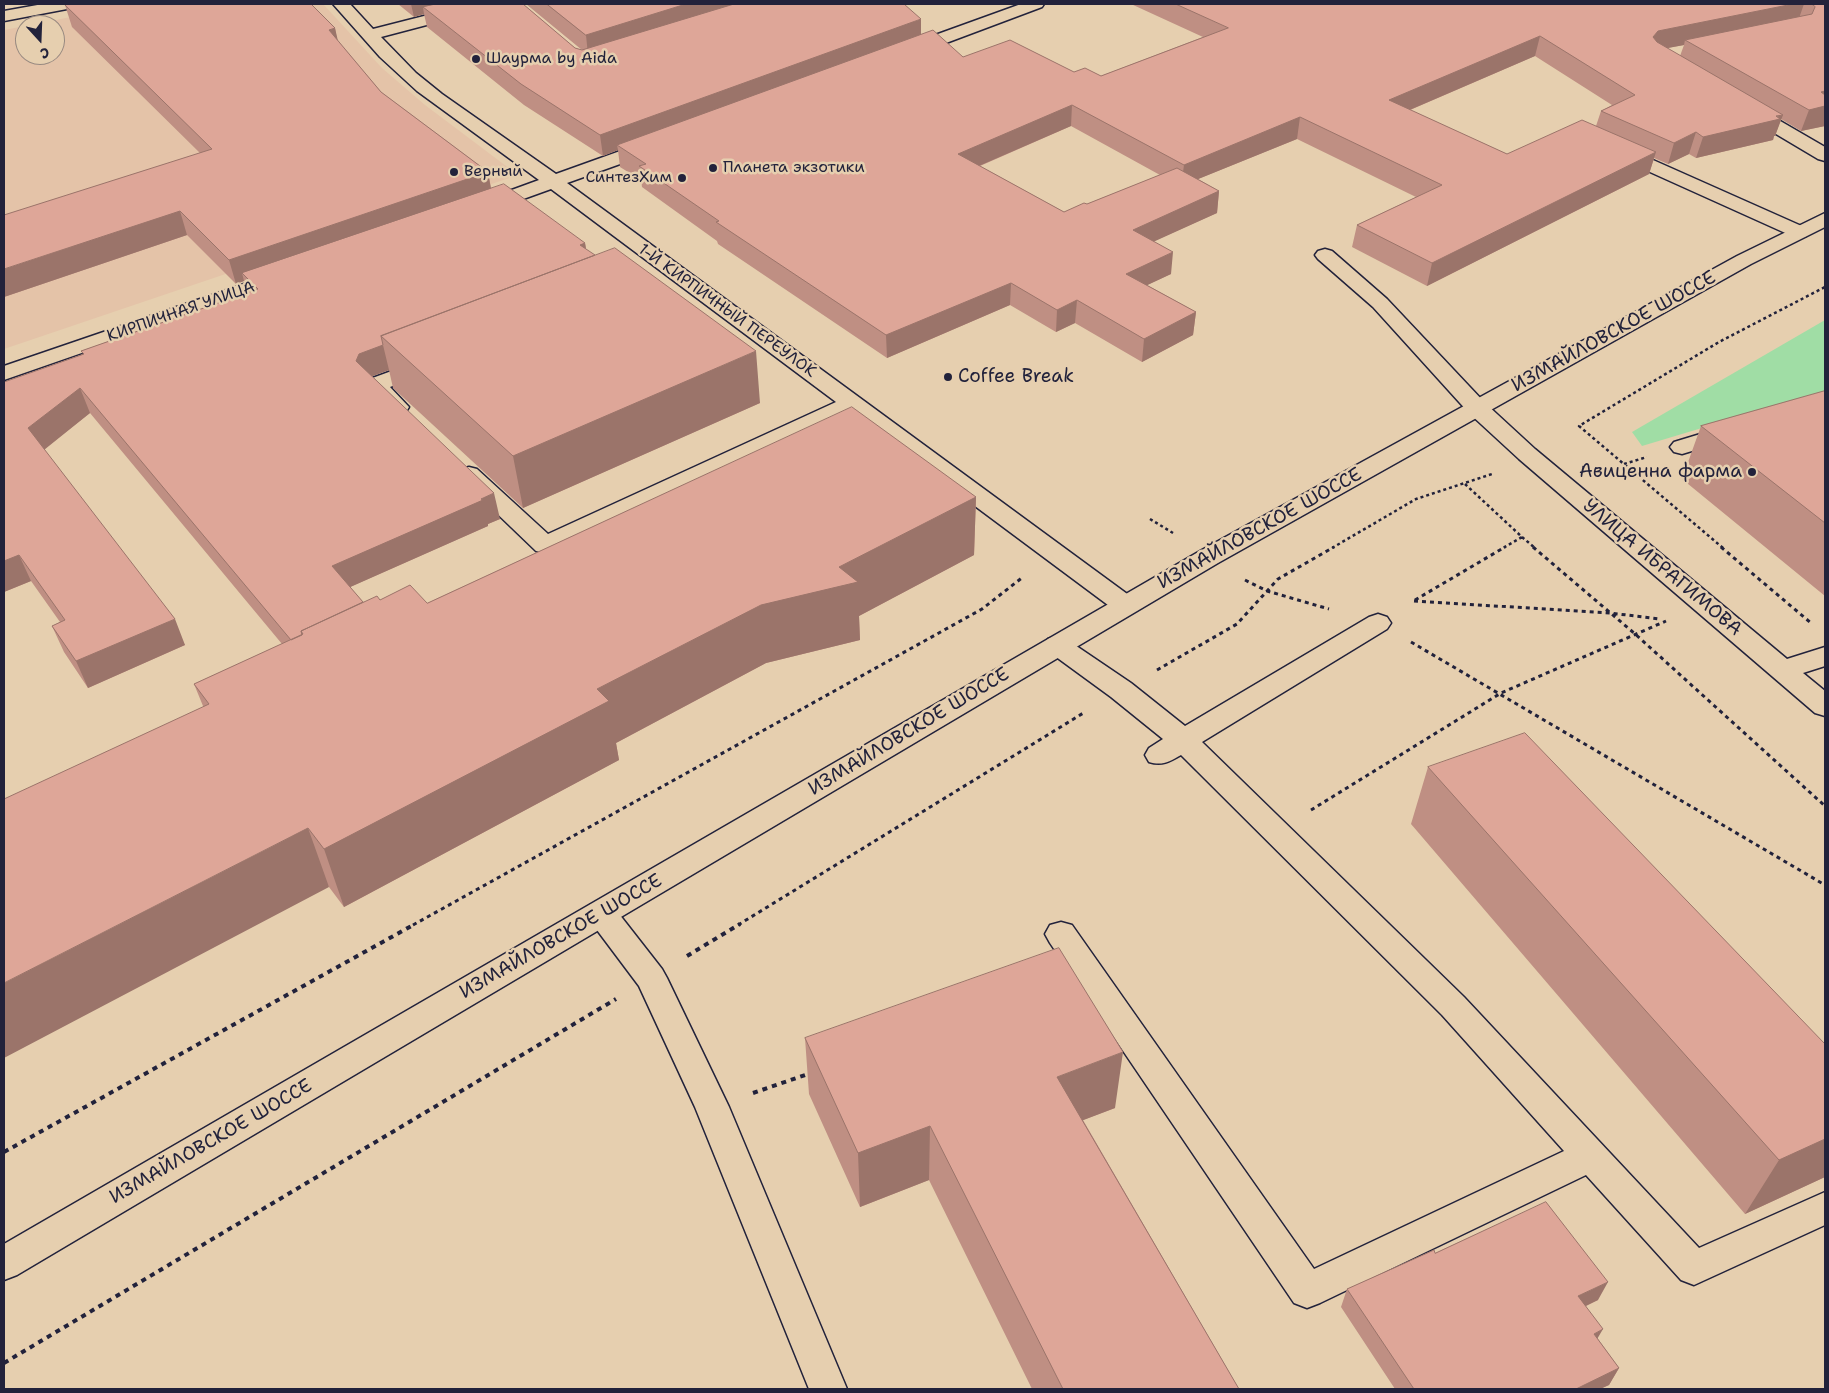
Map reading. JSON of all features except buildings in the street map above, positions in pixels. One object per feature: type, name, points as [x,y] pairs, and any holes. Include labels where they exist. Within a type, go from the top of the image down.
[{"type":"street","points":[[4,16],[67,4]]},
{"type":"street","name":"1-Й КИРПИЧНЫЙ ПЕРЕУЛОК","points":[[341,4],[394,61],[435,97],[554,182],[1125,605]]},
{"type":"street","points":[[369,35],[490,4]]},
{"type":"street","points":[[888,58],[1036,4]]},
{"type":"street","points":[[1733,101],[1825,155]]},
{"type":"street","points":[[467,212],[675,137]]},
{"type":"street","points":[[1599,142],[1799,232]]},
{"type":"street","name":"ИЗМАЙЛОВСКОЕ ШОССЕ","points":[[4,1262],[601,914],[1125,605],[1744,260],[1825,219]]},
{"type":"street","name":"УЛИЦА ИБРАГИМОВА","points":[[1325,255],[1380,303],[1477,408],[1528,454],[1825,706]]},
{"type":"street","points":[[648,278],[670,269]]},
{"type":"street","name":"КИРПИЧНАЯ УЛИЦА","points":[[4,374],[297,272]]},
{"type":"street","points":[[410,418],[375,385],[447,357]]},
{"type":"street","points":[[453,458],[545,545],[853,403]]},
{"type":"street","points":[[1682,447],[1749,427]]},
{"type":"street","points":[[1172,748],[1378,623]]},
{"type":"street","points":[[1057,645],[1121,690],[1172,748],[1276,832],[1454,1006],[1694,1268],[1825,1208]]},
{"type":"street","points":[[1783,670],[1825,656]]},
{"type":"street","points":[[601,914],[651,978],[712,1107],[828,1389]]},
{"type":"street","points":[[1061,934],[1307,1291],[1591,1155]]},
{"type":"path","points":[[1818,628],[1578,426],[1719,342],[1825,287]]},
{"type":"path","points":[[4,1363],[651,978],[1121,690],[1237,624],[1278,578],[1416,500],[1492,474]]},
{"type":"path","points":[[1466,484],[1522,537],[1634,633],[1825,806]]},
{"type":"path","points":[[1150,519],[1253,585],[1378,623],[1501,693],[1825,885]]},
{"type":"path","points":[[1378,623],[1522,537]]},
{"type":"path","points":[[4,1152],[982,609],[1030,572]]},
{"type":"path","points":[[1276,832],[1501,693],[1634,633],[1670,620],[1610,613],[1414,601]]},
{"type":"path","points":[[712,1107],[814,1072]]},
{"type":"shaded area","points":[[135,4],[323,4],[382,68],[425,105],[518,175],[4,349],[4,30],[15,28],[15,65],[65,65],[65,18]]},
{"type":"green space","points":[[1825,320],[1825,391],[1642,446],[1632,432]]},
{"type":"place","name":"Шаурма by Aida","points":[[476,59]]},
{"type":"place","name":"Планета экзотики","points":[[713,168]]},
{"type":"place","name":"Верный","points":[[454,172]]},
{"type":"place","name":"СинтезХим","points":[[682,178]]},
{"type":"place","name":"Coffee Break","points":[[948,377]]},
{"type":"place","name":"Авиценна фарма","points":[[1752,472]]}]
